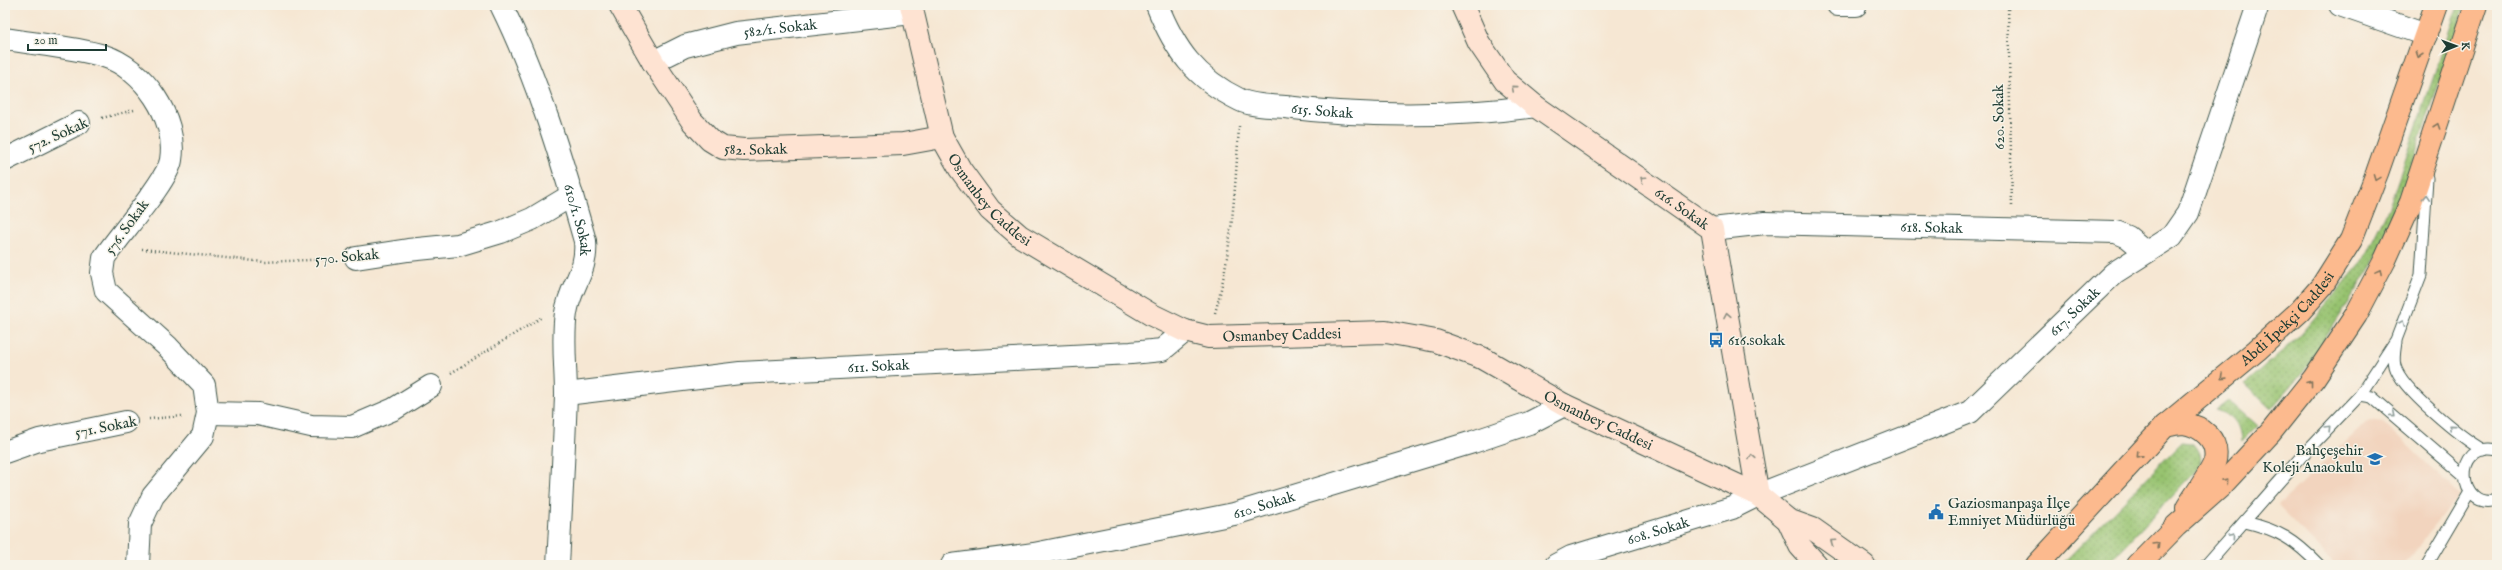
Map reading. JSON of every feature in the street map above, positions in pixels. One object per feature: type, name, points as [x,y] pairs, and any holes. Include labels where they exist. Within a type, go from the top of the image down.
[{"type":"main road","name":"582. Sokak","points":[[620,5],[653,62],[692,120],[710,140],[723,148],[744,150],[903,144],[942,137]]},
{"type":"main road","name":"616. Sokak","points":[[1462,5],[1479,43],[1505,80],[1535,106],[1712,229],[1758,495]]},
{"type":"main road","name":"Abdi İpekçi Caddesi","points":[[2036,563],[2165,426],[2257,350],[2300,311],[2322,286],[2340,260],[2351,240],[2377,173],[2436,5]]},
{"type":"main road","points":[[2138,565],[2176,526],[2220,487],[2271,432],[2314,378],[2356,315],[2385,260],[2411,202],[2476,8]]},
{"type":"main road","name":"Osmanbey Caddesi","points":[[912,9],[942,137],[960,169],[990,210],[1020,236],[1152,315],[1185,330],[1209,337],[1386,332],[1436,341],[1482,358],[1564,405],[1758,495],[1788,520]]},
{"type":"main road","points":[[2165,426],[2183,423],[2195,427],[2208,434],[2216,448],[2215,462],[2176,526]]},
{"type":"main road","points":[[1788,520],[1800,546],[1817,565]]},
{"type":"main road","points":[[1788,520],[1814,529],[1864,565]]},
{"type":"street","name":"610/1. Sokak","points":[[501,5],[523,50],[572,195],[585,241],[586,256],[580,277],[570,296],[566,314],[566,394],[558,565]]},
{"type":"street","name":"615. Sokak","points":[[1157,5],[1181,55],[1205,79],[1241,100],[1309,110],[1386,113],[1492,112],[1535,106]]},
{"type":"street","points":[[1838,5],[1856,5]]},
{"type":"street","name":"617. Sokak","points":[[1758,495],[1970,412],[2114,273],[2172,236],[2188,213],[2258,5]]},
{"type":"street","points":[[2340,5],[2426,35]]},
{"type":"street","name":"582/1. Sokak","points":[[653,62],[685,46],[736,34],[912,9]]},
{"type":"street","name":"576. Sokak","points":[[5,39],[104,56],[130,69],[160,103],[170,130],[171,161],[160,182],[112,245],[104,258],[102,273],[106,291],[168,347],[204,385],[208,413],[203,436],[153,496],[140,524],[138,565]]},
{"type":"street","name":"572. Sokak","points":[[5,160],[79,123]]},
{"type":"street","name":"570. Sokak","points":[[356,258],[408,250],[458,245],[520,224],[572,195]]},
{"type":"street","name":"618. Sokak","points":[[1712,229],[1764,223],[2012,228],[2116,232],[2128,237],[2146,252]]},
{"type":"street","name":"611. Sokak","points":[[566,394],[740,373],[1131,353],[1162,350],[1185,330]]},
{"type":"street","points":[[208,413],[258,414],[311,426],[352,427],[394,409],[431,386]]},
{"type":"street","name":"610. Sokak","points":[[952,565],[1034,554],[1234,514],[1473,442],[1529,423],[1564,405]]},
{"type":"street","name":"571. Sokak","points":[[5,452],[39,440],[126,422]]},
{"type":"street","name":"608. Sokak","points":[[1556,565],[1571,557],[1732,508],[1758,495]]},
{"type":"street","points":[[558,565],[564,565]]},
{"type":"lane","points":[[2206,565],[2300,458],[2360,395],[2396,340],[2422,275],[2428,152]]},
{"type":"lane","points":[[2396,340],[2395,366],[2401,379],[2451,427],[2492,448]]},
{"type":"lane","points":[[2360,395],[2372,397],[2464,476],[2470,492],[2497,510]]},
{"type":"lane","points":[[2464,476],[2469,459],[2492,448]]},
{"type":"lane","points":[[2427,565],[2470,492]]},
{"type":"lane","points":[[2485,501],[2497,500]]},
{"type":"lane","points":[[2245,522],[2269,527],[2294,541],[2319,565]]},
{"type":"path","name":"620. Sokak","points":[[2008,5],[2012,228]]},
{"type":"path","points":[[1209,337],[1225,278],[1234,217],[1241,100]]},
{"type":"path","name":"572. Sokak","points":[[79,123],[160,103]]},
{"type":"path","name":"570. Sokak","points":[[112,245],[264,262],[356,258]]},
{"type":"path","points":[[431,386],[541,317],[566,314]]},
{"type":"path","name":"571. Sokak","points":[[126,422],[208,413]]},
{"type":"shaded area","name":"Bahçeşehir Koleji Anaokulu","points":[[2369,420],[2383,422],[2460,495],[2403,565],[2336,565],[2278,506]]},
{"type":"green space","points":[[2458,5],[2465,5],[2405,185],[2373,265],[2304,371],[2271,409],[2245,384],[2299,336],[2362,262],[2389,207]]},
{"type":"green space","points":[[2228,400],[2257,426],[2241,442],[2239,430],[2234,421],[2221,412],[2215,410]]},
{"type":"green space","points":[[2182,442],[2192,443],[2200,457],[2199,467],[2107,565],[2061,565]]},
{"type":"place","name":"616.sokak","points":[[1716,340]]},
{"type":"place","name":"Bahçeşehir Koleji Anaokulu","points":[[2375,459]]},
{"type":"place","name":"Gaziosmanpaşa İlçe Emniyet Müdürlüğü","points":[[1936,512]]}]
